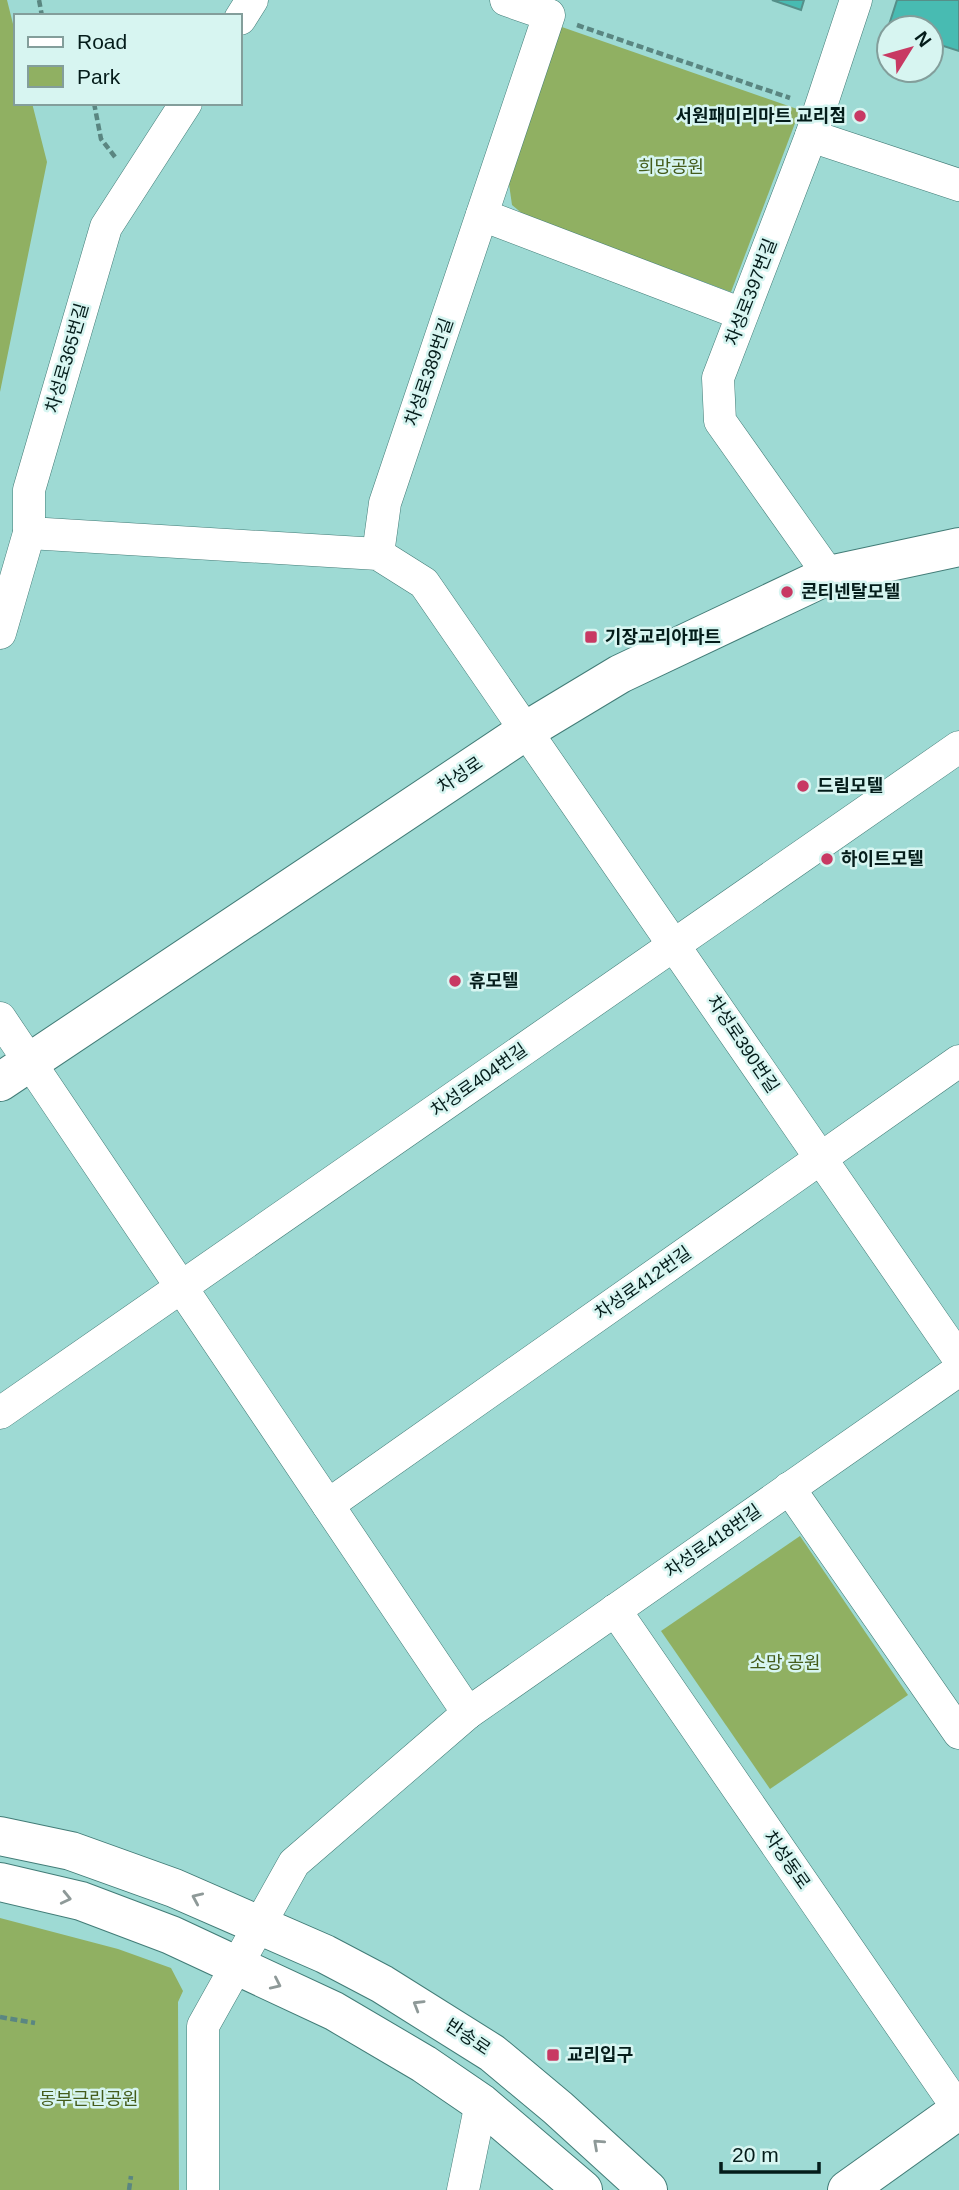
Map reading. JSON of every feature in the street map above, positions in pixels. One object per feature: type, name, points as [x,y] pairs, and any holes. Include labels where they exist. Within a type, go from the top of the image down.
[{"type":"main road","name":"차성로","points":[[15,1072],[527,730],[620,674],[829,575],[959,547]]},
{"type":"main road","name":"반송로","points":[[0,1836],[71,1851],[174,1888],[325,1954],[382,1984],[492,2053],[568,2116],[648,2190]]},
{"type":"main road","points":[[0,1882],[81,1901],[171,1935],[334,2011],[424,2064],[481,2103],[583,2190]]},
{"type":"main road","name":"차성동로","points":[[847,2190],[959,2110]]},
{"type":"street","points":[[242,16],[252,0]]},
{"type":"street","points":[[506,0],[550,15]]},
{"type":"street","name":"차성로397번길","points":[[829,575],[720,421],[718,378],[816,122],[856,0]]},
{"type":"street","name":"차성로389번길","points":[[378,554],[385,503],[550,15]]},
{"type":"street","name":"차성로365번길","points":[[0,633],[29,533],[29,490],[106,227],[185,105]]},
{"type":"street","points":[[816,122],[959,185]]},
{"type":"street","points":[[482,215],[742,314]]},
{"type":"street","points":[[29,533],[378,554],[424,583],[527,730]]},
{"type":"street","name":"차성로390번길","points":[[527,730],[959,1359]]},
{"type":"street","name":"차성로404번길","points":[[0,1413],[959,747]]},
{"type":"street","points":[[0,1018],[15,1072],[181,1287],[468,1713]]},
{"type":"street","name":"차성로412번길","points":[[328,1505],[959,1061]]},
{"type":"street","name":"차성로418번길","points":[[259,1925],[294,1863],[468,1713],[959,1370]]},
{"type":"street","points":[[789,1488],[959,1733]]},
{"type":"street","name":"차성동로","points":[[615,1610],[959,2110]]},
{"type":"street","points":[[203,2190],[203,2026],[259,1925]]},
{"type":"street","points":[[463,2190],[481,2103]]},
{"type":"path","points":[[550,15],[816,122]]},
{"type":"path","points":[[94,105],[101,139],[125,169],[138,177]]},
{"type":"path","points":[[0,2017],[35,2023]]},
{"type":"path","points":[[129,2190],[131,2176]]},
{"type":"green space","points":[[0,0],[7,0],[14,28],[14,105],[33,105],[47,162],[0,392]]},
{"type":"green space","name":"희망공원","points":[[559,26],[800,110],[731,292],[524,215],[512,205],[508,177]]},
{"type":"green space","name":"소망 공원","points":[[800,1536],[908,1695],[770,1789],[661,1631]]},
{"type":"green space","name":"동부근린공원","points":[[0,1918],[118,1949],[171,1968],[183,1991],[178,2002],[179,2190],[0,2190]]},
{"type":"building","points":[[772,0],[804,0],[801,10]]},
{"type":"building","points":[[897,0],[959,0],[959,51],[945,46],[945,14],[892,14]]},
{"type":"place","name":"서원패미리마트 교리점","points":[[860,116]]},
{"type":"place","name":"콘티넨탈모텔","points":[[787,592]]},
{"type":"place","name":"기장교리아파트","points":[[591,637]]},
{"type":"place","name":"드림모텔","points":[[803,786]]},
{"type":"place","name":"하이트모텔","points":[[827,859]]},
{"type":"place","name":"휴모텔","points":[[455,981]]},
{"type":"place","name":"교리입구","points":[[553,2055]]}]
